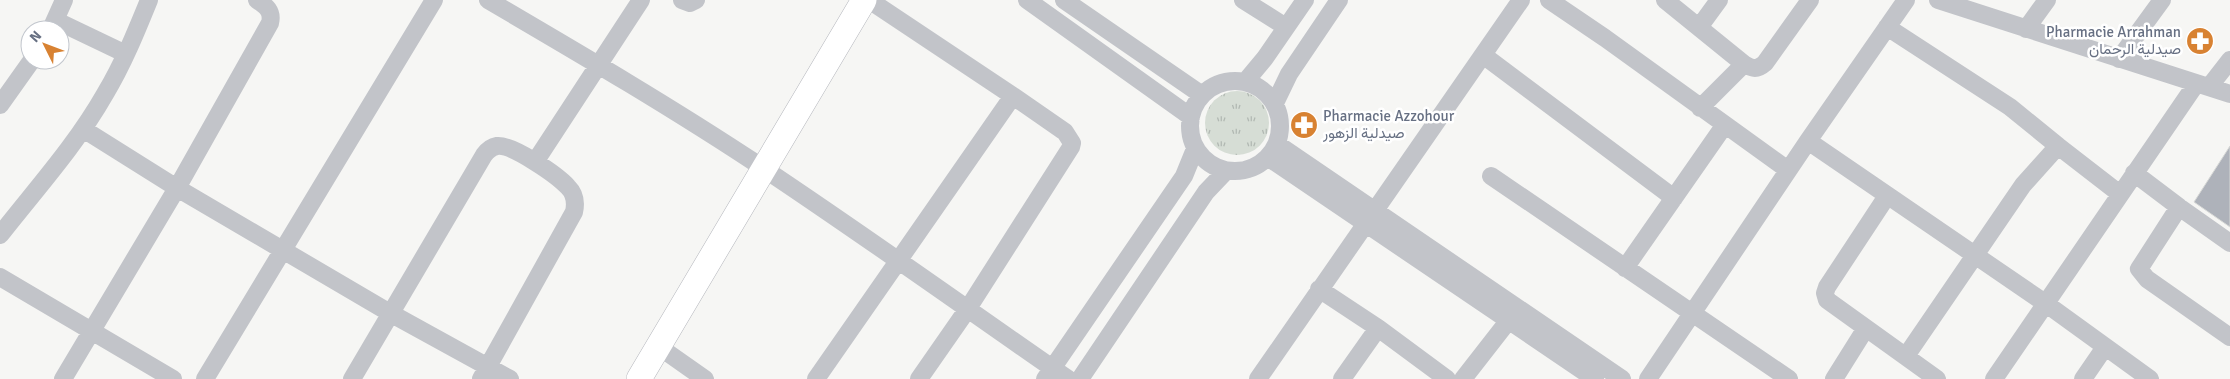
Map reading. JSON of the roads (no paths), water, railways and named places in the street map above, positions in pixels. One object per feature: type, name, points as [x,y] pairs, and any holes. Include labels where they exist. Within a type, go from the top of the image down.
[{"type":"main road","points":[[639,379],[864,0]]},
{"type":"street","points":[[56,20],[64,0]]},
{"type":"street","points":[[0,236],[83,129],[106,93],[126,54],[149,0]]},
{"type":"street","points":[[64,379],[177,188],[270,22],[272,16],[270,10],[257,0]]},
{"type":"street","points":[[205,379],[434,0]]},
{"type":"street","points":[[488,0],[600,65],[764,169],[900,260],[1049,374],[1068,379]]},
{"type":"street","points":[[535,162],[641,0]]},
{"type":"street","points":[[682,0],[690,2],[696,0]]},
{"type":"street","points":[[869,0],[1065,132],[1072,143],[967,310],[919,379]]},
{"type":"street","points":[[1027,0],[1191,117]]},
{"type":"street","points":[[1064,0],[1202,95]]},
{"type":"street","points":[[1243,0],[1286,27]]},
{"type":"street","points":[[1245,82],[1265,58],[1305,0]]},
{"type":"street","points":[[1275,104],[1289,74],[1338,0]]},
{"type":"street","points":[[1258,379],[1521,0]]},
{"type":"street","points":[[1549,0],[1788,170]]},
{"type":"street","points":[[1665,0],[1700,26],[1744,64],[1753,69],[1759,68],[1765,63],[1810,0]]},
{"type":"street","points":[[1700,26],[1719,0]]},
{"type":"street","points":[[1648,379],[1788,170],[1906,0]]},
{"type":"street","points":[[1938,0],[2230,94]]},
{"type":"street","points":[[2026,29],[2047,0]]},
{"type":"street","points":[[2119,59],[2162,0]]},
{"type":"street","points":[[1888,27],[2010,107],[2120,194]]},
{"type":"street","points":[[70,31],[126,54]]},
{"type":"street","points":[[1483,55],[1674,198]]},
{"type":"street","points":[[1994,379],[2134,173],[2202,86],[2230,60]]},
{"type":"street","points":[[1700,108],[1744,64]]},
{"type":"street","points":[[0,105],[25,70]]},
{"type":"street","points":[[1229,81],[1245,82],[1257,86],[1267,93],[1275,104],[1280,116],[1281,131],[1273,151],[1256,167],[1242,172],[1226,171],[1214,167],[1203,159],[1195,149],[1191,139],[1191,117],[1195,105],[1202,95],[1214,86],[1229,81]]},
{"type":"street","points":[[816,379],[1013,96]]},
{"type":"street","points":[[1625,268],[1724,126]]},
{"type":"street","points":[[83,129],[177,188],[390,313],[484,373],[510,379]]},
{"type":"street","points":[[1808,141],[2045,304],[2150,379]]},
{"type":"street","points":[[352,379],[484,155],[497,146],[508,148],[535,162],[568,187],[576,205],[574,212],[484,373]]},
{"type":"street","points":[[1906,356],[2023,185],[2058,146]]},
{"type":"street","points":[[1049,374],[1184,176],[1195,149]]},
{"type":"street","points":[[1273,151],[1370,217],[1622,379]]},
{"type":"street","points":[[1080,379],[1206,192],[1226,171]]},
{"type":"street","points":[[2134,173],[2230,243]]},
{"type":"street","points":[[1491,176],[1788,379]]},
{"type":"street","points":[[1888,196],[1827,287],[1827,300],[1832,306],[1937,379]]},
{"type":"street","points":[[2179,207],[2139,269],[2147,279],[2230,337]]},
{"type":"street","points":[[1370,217],[1509,320],[1595,379]]},
{"type":"street","points":[[0,277],[174,379]]},
{"type":"street","points":[[1319,289],[1378,328],[1439,377]]},
{"type":"street","points":[[1463,379],[1509,320]]},
{"type":"street","points":[[1342,379],[1378,328]]},
{"type":"street","points":[[1834,379],[1866,328]]},
{"type":"street","points":[[658,346],[706,379]]},
{"type":"street","points":[[2083,379],[2105,347]]},
{"type":"place","name":"Pharmacie Arrahman صيدلية الرحمان","points":[[2200,41]]},
{"type":"place","name":"Pharmacie Azzohour صيدلية الزهور","points":[[1304,125]]}]
